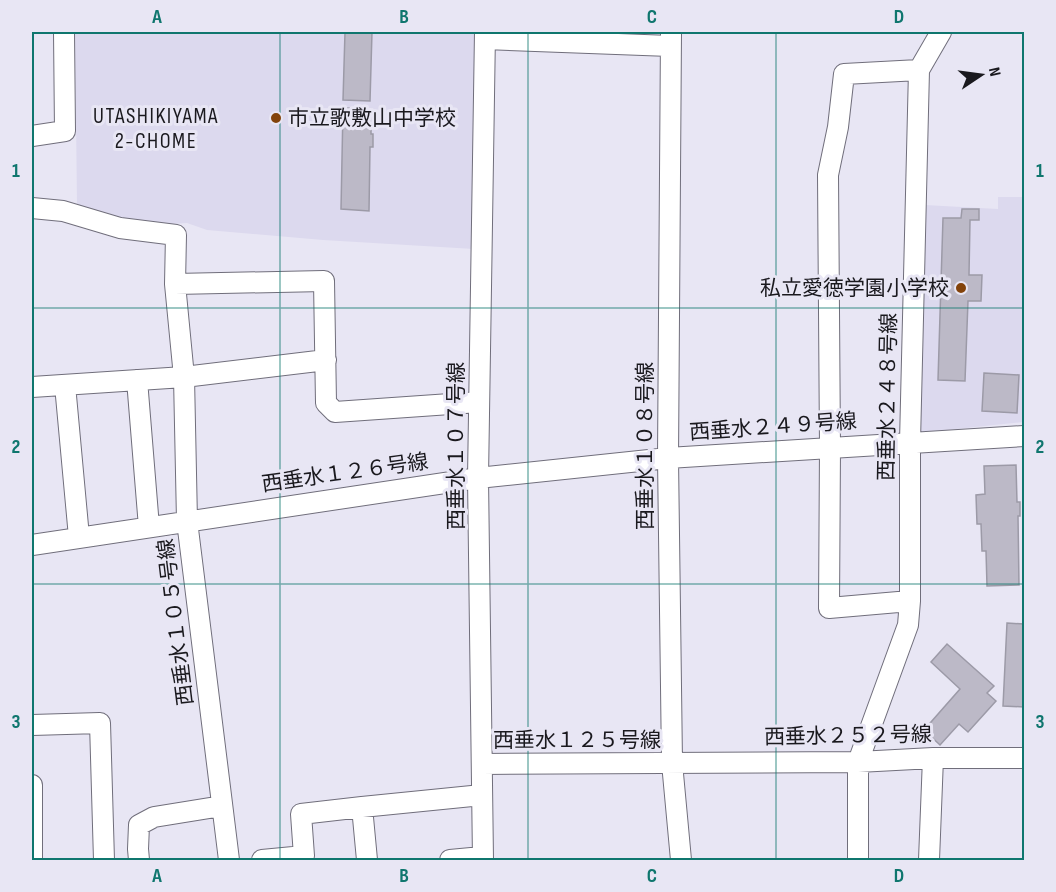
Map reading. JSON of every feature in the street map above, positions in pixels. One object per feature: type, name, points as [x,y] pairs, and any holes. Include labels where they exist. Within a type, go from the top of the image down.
[{"type":"street","points":[[32,136],[65,131],[64,32]]},
{"type":"street","name":"西垂水２４８号線","points":[[858,762],[908,625],[919,70],[941,32]]},
{"type":"street","points":[[485,35],[670,39]]},
{"type":"street","name":"西垂水１０７号線","points":[[481,859],[478,478],[485,35]]},
{"type":"street","name":"西垂水１０８号線","points":[[670,39],[668,458],[672,763],[681,861]]},
{"type":"street","points":[[910,601],[829,608],[828,175],[838,127],[844,74],[919,70]]},
{"type":"street","name":"西垂水１０５号線","points":[[32,208],[63,211],[120,228],[176,235],[175,284],[184,377],[188,521],[229,861]]},
{"type":"street","points":[[175,284],[324,281],[326,403],[335,412],[480,402]]},
{"type":"street","points":[[32,387],[184,377],[326,360]]},
{"type":"street","points":[[137,380],[149,527]]},
{"type":"street","points":[[65,386],[79,537]]},
{"type":"street","name":"西垂水２４９号線","points":[[668,458],[1024,436]]},
{"type":"street","name":"西垂水１２６号線","points":[[32,545],[478,478],[668,458]]},
{"type":"street","points":[[32,725],[100,723],[104,861]]},
{"type":"street","points":[[929,861],[933,758]]},
{"type":"street","name":"西垂水２５２号線","points":[[672,763],[1024,758]]},
{"type":"street","points":[[858,762],[858,861]]},
{"type":"street","name":"西垂水１２５号線","points":[[482,764],[672,763]]},
{"type":"street","points":[[32,785],[32,861]]},
{"type":"street","points":[[262,861],[304,856],[302,814],[482,795]]},
{"type":"street","points":[[139,861],[139,825],[154,817],[222,806]]},
{"type":"street","points":[[362,807],[367,861]]},
{"type":"street","points":[[450,861],[481,859]]},
{"type":"shaded area","name":"市立歌敷山中学校","points":[[75,32],[477,32],[474,249],[207,230],[187,223],[169,224],[116,217],[77,204]]},
{"type":"shaded area","points":[[998,197],[1024,197],[1024,422],[918,433],[925,205],[998,209]]},
{"type":"building","points":[[345,32],[372,32],[370,101],[343,100]]},
{"type":"building","points":[[343,108],[371,109],[373,147],[370,147],[369,211],[341,209]]},
{"type":"building","name":"私立愛徳学園小学校","points":[[962,209],[979,209],[979,220],[970,220],[969,275],[982,275],[981,301],[968,301],[965,381],[938,380],[943,218],[961,218]]},
{"type":"building","points":[[984,373],[1019,375],[1017,413],[982,411]]},
{"type":"building","points":[[1016,465],[1017,502],[1020,502],[1020,516],[1018,516],[1019,585],[987,586],[986,551],[982,551],[981,524],[977,524],[976,495],[985,494],[984,466]]},
{"type":"building","points":[[1007,623],[1024,624],[1024,707],[1003,706]]},
{"type":"building","points":[[947,644],[994,686],[987,693],[996,701],[968,732],[959,724],[940,745],[924,730],[960,689],[931,662]]},
{"type":"place","name":"市立歌敷山中学校","points":[[276,118]]},
{"type":"place","name":"私立愛徳学園小学校","points":[[961,288]]},
{"type":"district","name":"UTASHIKIYAMA 2-CHOME","points":[[156,128]]}]
